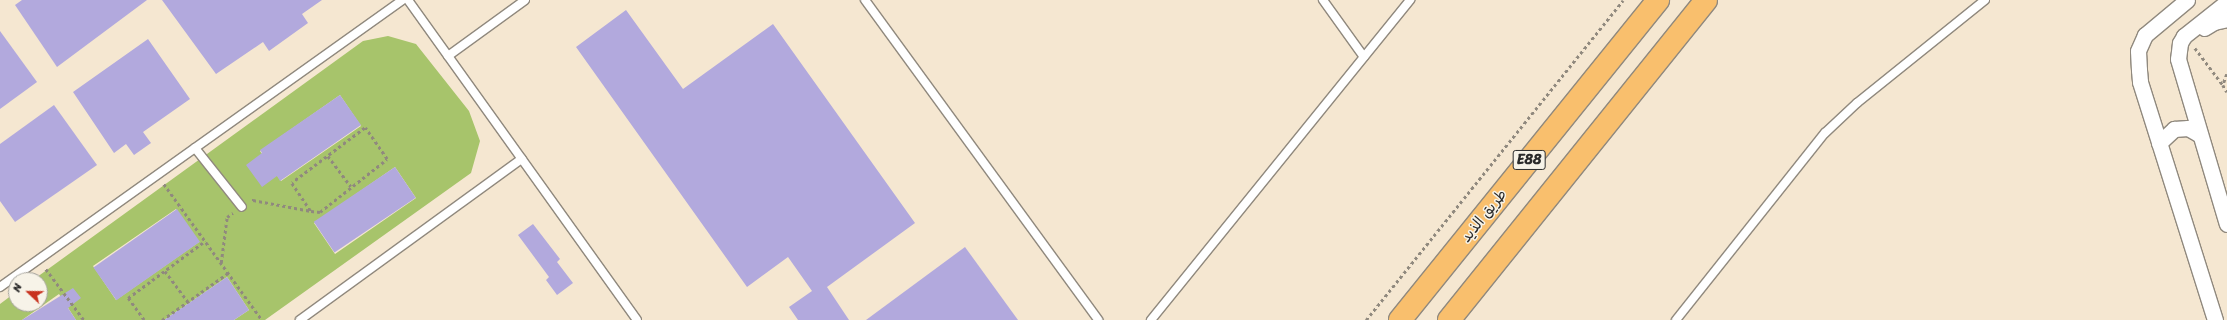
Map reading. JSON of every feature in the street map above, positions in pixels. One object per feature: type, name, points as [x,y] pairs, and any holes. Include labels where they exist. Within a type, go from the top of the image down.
[{"type":"highway","name":"طريق الذيد","points":[[1400,320],[1658,0]]},
{"type":"highway","name":"E88","points":[[1449,320],[1706,0]]},
{"type":"street","points":[[2187,0],[2168,13],[2149,30],[2142,40],[2138,58],[2140,82],[2214,320]]},
{"type":"street","points":[[2227,2],[2190,29],[2180,43],[2178,59],[2227,224]]},
{"type":"street","points":[[2188,96],[2186,61],[2191,42],[2209,24],[2227,19]]},
{"type":"street","points":[[2159,143],[2174,129],[2188,128],[2200,135]]},
{"type":"lane","points":[[0,287],[402,0]]},
{"type":"lane","points":[[408,0],[637,320]]},
{"type":"lane","points":[[448,56],[526,0]]},
{"type":"lane","points":[[865,0],[1095,319]]},
{"type":"lane","points":[[1323,0],[1364,57]]},
{"type":"lane","points":[[1151,320],[1410,0]]},
{"type":"lane","points":[[1676,320],[1825,133],[1857,103],[1985,0]]},
{"type":"lane","points":[[196,148],[242,206]]},
{"type":"lane","points":[[300,320],[522,159]]},
{"type":"path","points":[[1366,320],[1623,0]]},
{"type":"path","points":[[2191,42],[2227,92]]},
{"type":"path","points":[[2223,85],[2227,74]]},
{"type":"path","points":[[221,263],[227,217],[242,206],[253,200],[311,211],[320,212],[350,186],[387,159],[365,128],[292,183],[311,211]]},
{"type":"path","points":[[328,156],[350,186]]},
{"type":"path","points":[[157,175],[262,320]]},
{"type":"path","points":[[144,320],[128,298],[205,241]]},
{"type":"path","points":[[39,259],[84,320]]},
{"type":"path","points":[[165,271],[188,302]]},
{"type":"path","points":[[162,320],[228,273]]},
{"type":"green space","points":[[388,36],[416,44],[469,111],[480,141],[471,173],[265,320],[234,320],[249,310],[227,277],[164,320],[76,320],[59,294],[48,302],[48,272],[44,272],[363,41]],"holes":[[[340,95],[361,126],[281,181],[260,151]],[[395,167],[416,198],[335,254],[314,223]],[[176,209],[199,242],[116,300],[93,266]]]},
{"type":"green space","points":[[8,298],[8,312],[33,312],[22,320],[0,320],[0,304]]},
{"type":"building","points":[[22,0],[147,0],[57,67],[15,5]]},
{"type":"building","points":[[162,0],[322,0],[302,14],[308,23],[269,51],[263,42],[216,74]]},
{"type":"building","points":[[626,10],[683,89],[773,24],[915,223],[827,287],[849,320],[798,320],[789,307],[812,291],[788,257],[747,287],[576,47]]},
{"type":"building","points":[[0,31],[37,82],[0,109]]},
{"type":"building","points":[[148,39],[190,99],[143,132],[151,143],[134,155],[126,144],[114,153],[73,92]]},
{"type":"building","points":[[340,95],[361,125],[280,181],[277,176],[262,187],[246,165],[262,153],[260,150]]},
{"type":"building","points":[[54,105],[97,165],[15,222],[0,201],[0,144]]},
{"type":"building","points":[[395,167],[416,198],[334,252],[314,222]]},
{"type":"building","points":[[177,209],[200,242],[116,300],[93,268]]},
{"type":"building","points":[[533,224],[560,259],[557,262],[573,283],[557,295],[546,280],[549,277],[518,235]]},
{"type":"building","points":[[965,247],[1018,320],[866,320]]},
{"type":"building","points":[[227,277],[249,310],[234,320],[164,320]]},
{"type":"building","points":[[73,288],[81,298],[68,308],[76,320],[22,320],[35,312],[48,312],[48,304]]}]
